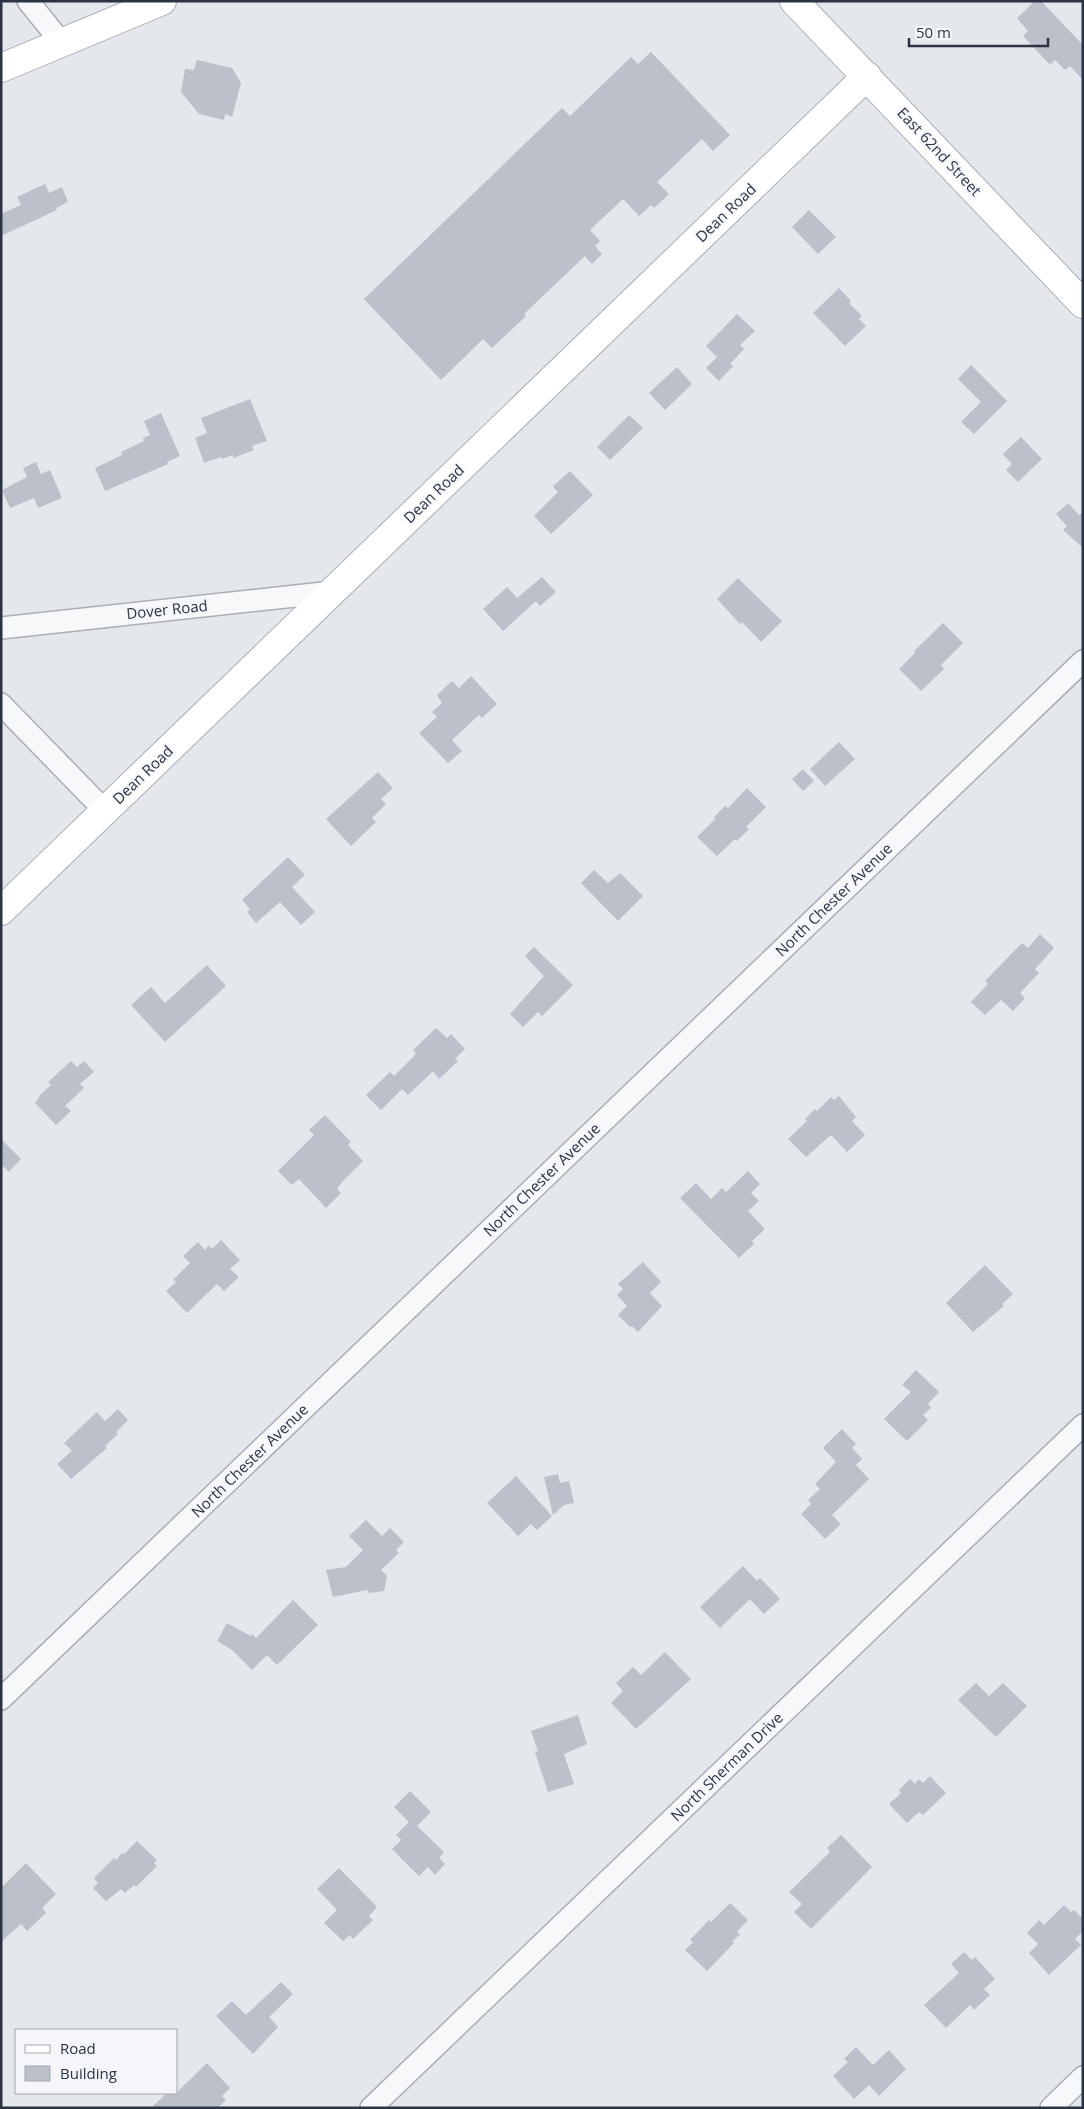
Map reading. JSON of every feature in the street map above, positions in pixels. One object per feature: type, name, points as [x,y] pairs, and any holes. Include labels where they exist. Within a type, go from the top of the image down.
[{"type":"street","points":[[28,1],[61,42]]},
{"type":"street","points":[[1,68],[162,1]]},
{"type":"street","name":"East 62nd Street","points":[[794,1],[1083,304]]},
{"type":"street","name":"Dean Road","points":[[1,911],[867,76]]},
{"type":"street","name":"Dover Road","points":[[1,628],[332,592]]},
{"type":"street","name":"North Chester Avenue","points":[[1,1699],[1083,661]]},
{"type":"street","points":[[1,704],[105,811]]},
{"type":"street","name":"North Sherman Drive","points":[[371,2108],[1083,1425]]},
{"type":"street","points":[[1051,2108],[1083,2077]]},
{"type":"building","points":[[1035,1],[1041,1],[1083,45],[1083,80],[1070,66],[1065,70],[1055,60],[1050,65],[1023,36],[1028,31],[1017,18]]},
{"type":"building","points":[[651,52],[730,135],[713,151],[702,139],[657,182],[669,194],[654,208],[651,205],[639,216],[623,199],[590,230],[600,241],[595,246],[602,254],[592,264],[585,256],[524,314],[526,316],[492,348],[483,339],[441,380],[364,299],[562,108],[570,116],[631,57],[638,64]]},
{"type":"building","points":[[197,60],[232,68],[241,83],[232,117],[225,114],[224,120],[199,114],[181,92],[185,69],[194,70]]},
{"type":"building","points":[[45,184],[49,193],[62,187],[68,202],[56,208],[57,210],[1,236],[1,214],[21,205],[17,197]]},
{"type":"building","points":[[809,210],[836,237],[818,254],[792,227]]},
{"type":"building","points":[[839,288],[851,301],[849,303],[862,316],[859,319],[866,326],[845,346],[813,313]]},
{"type":"building","points":[[737,314],[755,331],[740,345],[744,349],[730,364],[733,366],[719,381],[706,368],[717,357],[706,346]]},
{"type":"building","points":[[971,365],[1007,401],[974,434],[961,422],[981,402],[958,379]]},
{"type":"building","points":[[677,367],[692,384],[665,410],[649,393]]},
{"type":"building","points":[[250,399],[267,441],[252,446],[254,450],[233,458],[233,455],[222,459],[221,457],[204,463],[195,438],[207,433],[201,418]]},
{"type":"building","points":[[161,413],[180,456],[167,462],[168,464],[105,491],[95,468],[122,455],[121,452],[144,441],[143,438],[150,435],[144,421]]},
{"type":"building","points":[[629,415],[643,428],[610,460],[597,447]]},
{"type":"building","points":[[1021,437],[1042,459],[1018,482],[1006,470],[1012,464],[1003,454]]},
{"type":"building","points":[[36,462],[41,474],[50,470],[62,498],[38,508],[34,498],[10,508],[2,490],[27,477],[23,468]]},
{"type":"building","points":[[570,471],[593,495],[551,534],[534,516],[558,492],[553,486]]},
{"type":"building","points":[[1068,503],[1079,515],[1083,512],[1083,548],[1063,530],[1067,526],[1056,514]]},
{"type":"building","points":[[542,577],[556,592],[540,606],[536,601],[503,631],[483,609],[507,587],[517,598]]},
{"type":"building","points":[[738,578],[782,621],[761,642],[742,622],[740,624],[717,599]]},
{"type":"building","points":[[943,623],[963,643],[941,665],[944,669],[921,691],[899,669],[916,652],[914,651]]},
{"type":"building","points":[[471,676],[497,704],[482,718],[479,715],[452,740],[462,751],[448,763],[419,733],[437,717],[432,712],[442,703],[437,695],[452,681],[459,688]]},
{"type":"building","points":[[839,742],[855,759],[825,786],[810,769]]},
{"type":"building","points":[[803,769],[814,781],[803,791],[792,779]]},
{"type":"building","points":[[378,772],[393,788],[381,799],[386,804],[372,818],[376,822],[351,846],[326,819]]},
{"type":"building","points":[[747,788],[766,807],[746,827],[749,829],[737,841],[735,839],[717,856],[697,837],[725,806],[728,808]]},
{"type":"building","points":[[288,857],[305,875],[292,887],[315,912],[301,925],[280,902],[256,923],[247,912],[250,909],[242,900]]},
{"type":"building","points":[[594,870],[608,883],[620,873],[643,896],[618,921],[581,883]]},
{"type":"building","points":[[1040,934],[1054,948],[1035,969],[1039,973],[1020,993],[1025,998],[1013,1011],[1001,1000],[985,1015],[971,1002],[988,984],[985,981],[1022,943],[1028,948]]},
{"type":"building","points":[[534,947],[573,985],[542,1016],[538,1012],[523,1027],[510,1014],[544,976],[525,956]]},
{"type":"building","points":[[207,965],[226,986],[165,1042],[131,1005],[151,987],[165,1003]]},
{"type":"building","points":[[436,1028],[447,1038],[451,1034],[465,1049],[455,1059],[458,1061],[439,1079],[433,1071],[408,1095],[402,1089],[381,1110],[366,1095],[390,1072],[394,1076],[414,1056],[416,1053],[413,1050]]},
{"type":"building","points":[[71,1061],[77,1067],[84,1061],[94,1072],[80,1084],[84,1088],[65,1106],[71,1111],[56,1125],[35,1103],[51,1085],[48,1082]]},
{"type":"building","points":[[839,1096],[856,1117],[852,1121],[865,1135],[847,1152],[831,1135],[806,1157],[788,1139],[807,1121],[805,1119],[815,1109],[817,1111],[831,1097],[834,1100]]},
{"type":"building","points":[[325,1115],[351,1142],[348,1145],[363,1161],[342,1182],[337,1189],[341,1193],[326,1208],[299,1179],[292,1185],[278,1171],[314,1135],[309,1130]]},
{"type":"building","points":[[1,1139],[21,1159],[9,1172],[1,1164]]},
{"type":"building","points":[[748,1171],[760,1184],[751,1193],[759,1201],[748,1211],[765,1229],[752,1241],[754,1244],[739,1258],[680,1198],[696,1183],[711,1199],[722,1188],[726,1192]]},
{"type":"building","points":[[221,1240],[240,1260],[230,1269],[239,1277],[224,1291],[217,1284],[187,1313],[166,1291],[176,1282],[173,1280],[190,1263],[183,1256],[198,1242],[205,1250],[209,1245],[212,1249]]},
{"type":"building","points":[[643,1262],[661,1282],[650,1293],[662,1306],[638,1332],[618,1315],[627,1306],[617,1295],[623,1289],[618,1284]]},
{"type":"building","points":[[985,1265],[1013,1294],[1002,1304],[1004,1306],[973,1332],[946,1303]]},
{"type":"building","points":[[916,1370],[939,1392],[928,1404],[931,1408],[923,1415],[928,1420],[907,1441],[884,1419],[911,1392],[902,1385]]},
{"type":"building","points":[[118,1409],[128,1420],[116,1432],[118,1434],[105,1446],[107,1448],[71,1479],[57,1464],[72,1451],[64,1443],[97,1412],[105,1421]]},
{"type":"building","points":[[842,1429],[856,1444],[852,1448],[862,1459],[856,1465],[869,1479],[832,1515],[841,1524],[825,1539],[801,1514],[811,1504],[808,1500],[820,1489],[815,1484],[836,1462],[823,1448]]},
{"type":"building","points":[[558,1474],[560,1483],[569,1481],[574,1503],[564,1505],[553,1515],[544,1477]]},
{"type":"building","points":[[516,1476],[552,1516],[537,1530],[531,1524],[518,1536],[487,1503]]},
{"type":"building","points":[[366,1520],[382,1536],[390,1528],[404,1542],[396,1550],[399,1553],[381,1570],[387,1576],[384,1591],[369,1593],[367,1590],[333,1597],[326,1570],[346,1567],[363,1550],[349,1536]]},
{"type":"building","points":[[743,1566],[757,1581],[760,1578],[780,1599],[764,1614],[750,1599],[720,1628],[700,1607]]},
{"type":"building","points":[[293,1600],[318,1625],[277,1665],[267,1655],[252,1670],[232,1650],[217,1641],[227,1623],[251,1636],[252,1634],[256,1638]]},
{"type":"building","points":[[665,1652],[691,1679],[636,1729],[611,1703],[623,1691],[616,1683],[633,1667],[641,1675]]},
{"type":"building","points":[[976,1683],[989,1696],[1003,1683],[1027,1706],[996,1737],[958,1700]]},
{"type":"building","points":[[578,1715],[587,1744],[564,1754],[574,1784],[548,1792],[535,1752],[538,1751],[531,1731]]},
{"type":"building","points":[[930,1776],[946,1793],[923,1815],[919,1812],[907,1823],[889,1804],[901,1793],[899,1790],[910,1779],[915,1784],[919,1779],[923,1783]]},
{"type":"building","points":[[410,1791],[431,1812],[417,1826],[444,1852],[439,1858],[445,1864],[435,1875],[428,1867],[419,1876],[392,1849],[401,1840],[396,1835],[409,1822],[394,1807]]},
{"type":"building","points":[[841,1835],[872,1867],[811,1929],[794,1912],[802,1904],[789,1892],[830,1852],[827,1848]]},
{"type":"building","points":[[137,1841],[157,1860],[154,1863],[157,1866],[136,1887],[134,1885],[125,1893],[121,1889],[106,1901],[93,1888],[98,1883],[94,1878],[114,1858],[116,1860]]},
{"type":"building","points":[[26,1863],[56,1894],[42,1908],[46,1913],[27,1931],[21,1924],[1,1942],[1,1888]]},
{"type":"building","points":[[339,1868],[377,1907],[369,1916],[373,1920],[353,1939],[350,1935],[343,1941],[324,1923],[337,1910],[317,1889]]},
{"type":"building","points":[[730,1903],[748,1920],[737,1932],[740,1934],[732,1942],[734,1943],[707,1971],[685,1950],[693,1942],[690,1940],[709,1920],[711,1922]]},
{"type":"building","points":[[1064,1905],[1071,1912],[1074,1910],[1083,1919],[1083,1931],[1075,1939],[1081,1945],[1049,1975],[1029,1953],[1038,1944],[1027,1933],[1039,1920],[1044,1925]]},
{"type":"building","points":[[964,1952],[972,1960],[975,1957],[995,1979],[984,1989],[990,1995],[974,2010],[970,2005],[946,2028],[924,2005],[959,1973],[951,1964]]},
{"type":"building","points":[[281,1982],[293,1994],[269,2017],[278,2027],[253,2054],[216,2016],[232,2001],[246,2015]]},
{"type":"building","points":[[856,2047],[873,2065],[889,2050],[906,2069],[879,2096],[869,2085],[854,2099],[833,2076],[848,2062],[844,2059]]},
{"type":"building","points":[[207,2063],[230,2088],[222,2096],[226,2100],[217,2108],[151,2108],[166,2094],[178,2094],[178,2091]]}]
